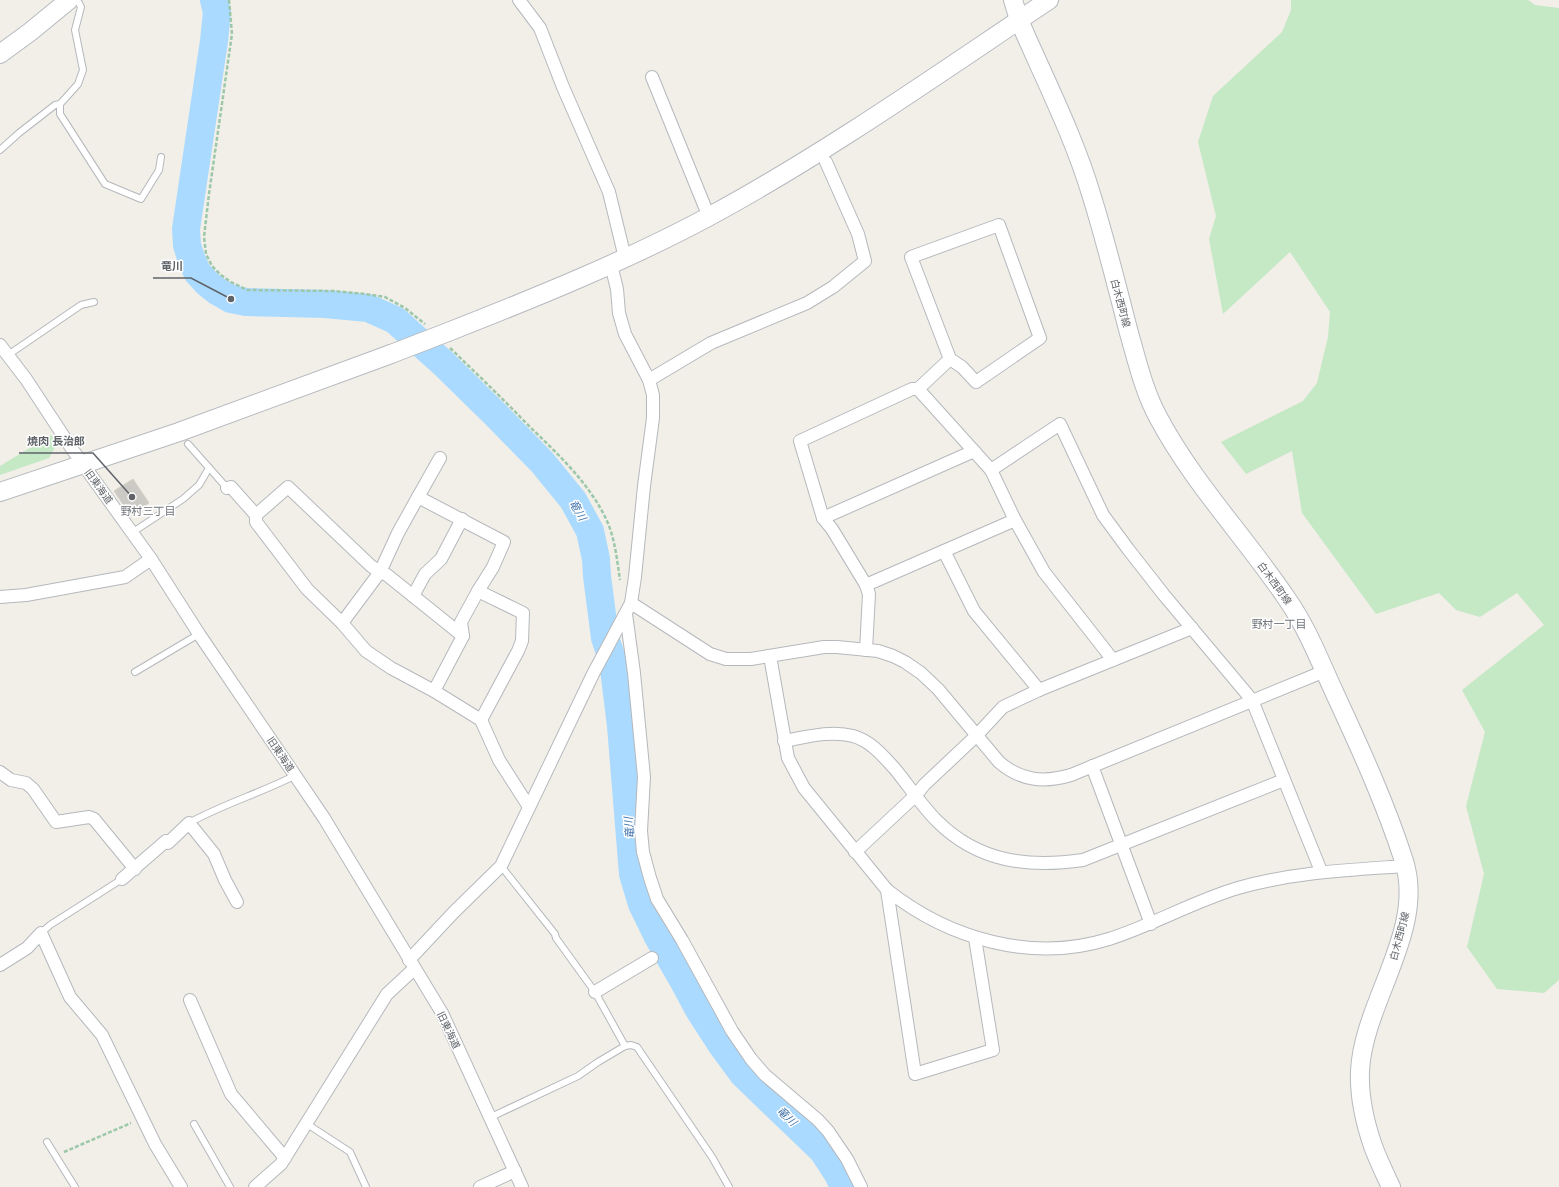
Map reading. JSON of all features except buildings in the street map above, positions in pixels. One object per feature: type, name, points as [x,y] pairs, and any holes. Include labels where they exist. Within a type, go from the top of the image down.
[{"type":"main road","name":"白木西町線","points":[[1013,0],[1019,20],[1071,139],[1092,195],[1139,368],[1157,415],[1182,457],[1288,600],[1306,632],[1357,742],[1388,816],[1406,866],[1408,890],[1407,912],[1397,952],[1371,1020],[1364,1043],[1360,1070],[1362,1104],[1373,1146],[1391,1187]]},
{"type":"main road","points":[[0,492],[179,432],[391,354],[448,339],[618,261],[709,216],[847,135],[1049,0]]},
{"type":"main road","points":[[0,54],[74,1]]},
{"type":"street","points":[[255,1187],[281,1164],[387,994],[454,912],[501,866],[593,674],[628,608],[635,577],[644,486],[653,418],[653,395],[649,380],[625,334],[619,313],[617,289],[618,261],[609,192],[563,87],[540,28],[519,0]]},
{"type":"street","points":[[652,77],[709,216]]},
{"type":"street","points":[[649,380],[711,343],[812,300],[833,287],[865,261],[858,234],[826,162]]},
{"type":"street","points":[[999,224],[1040,338],[976,382],[962,367],[950,359],[911,256],[999,224]]},
{"type":"street","name":"旧東海道","points":[[0,345],[26,379],[83,464],[152,559],[199,634],[324,818],[442,1013],[522,1187]]},
{"type":"street","points":[[918,390],[950,359]]},
{"type":"street","points":[[866,650],[869,594],[866,585],[823,518],[800,441],[912,389],[918,390],[991,470],[1015,520],[1044,572],[1113,660]]},
{"type":"street","points":[[991,470],[1060,424],[1103,516],[1128,550],[1252,700],[1321,872]]},
{"type":"street","points":[[823,518],[974,451]]},
{"type":"street","points":[[342,623],[380,572],[395,539],[440,458]]},
{"type":"street","points":[[256,515],[288,486],[371,566],[387,575],[464,636]]},
{"type":"street","points":[[227,488],[231,487],[256,515],[256,522],[307,589],[342,623],[366,651],[391,668],[434,691],[481,720],[499,760],[529,807]]},
{"type":"street","points":[[418,497],[504,542],[492,567],[461,622],[464,636],[434,691]]},
{"type":"street","points":[[413,596],[425,574],[441,559],[462,519]]},
{"type":"street","points":[[866,585],[1015,520]]},
{"type":"street","points":[[944,551],[974,611],[1039,690]]},
{"type":"street","points":[[0,597],[26,595],[125,577],[152,559]]},
{"type":"street","points":[[478,591],[523,613],[522,641],[481,720]]},
{"type":"street","points":[[628,608],[710,654],[726,659],[751,659],[824,647],[878,651],[893,656],[921,673],[938,689],[976,736],[999,762],[1010,771],[1022,776],[1052,780],[1071,775],[1325,671]]},
{"type":"street","points":[[628,608],[644,777],[641,831],[650,878],[658,900],[682,940],[732,1031],[751,1059],[765,1075],[818,1120],[828,1131],[847,1159],[861,1187]]},
{"type":"street","points":[[855,852],[916,795],[924,785],[976,736],[1003,707],[1039,690],[1192,628]]},
{"type":"street","points":[[770,656],[788,758],[804,788],[887,890],[922,914],[975,938],[1025,948],[1067,948],[1085,945],[1109,939],[1151,924],[1217,895],[1264,882],[1295,875],[1321,872],[1406,866]]},
{"type":"street","points":[[784,741],[825,734],[843,734],[854,736],[867,742],[876,749],[937,821],[951,833],[978,850],[995,857],[1026,863],[1059,864],[1083,860],[1284,780]]},
{"type":"street","points":[[1092,766],[1151,924]]},
{"type":"street","points":[[0,772],[11,780],[26,782],[34,789],[56,822],[89,817],[94,819],[135,869]]},
{"type":"street","points":[[122,879],[166,841],[168,843],[189,823],[214,854],[225,880],[237,902]]},
{"type":"street","points":[[887,890],[916,1074],[993,1050],[975,938]]},
{"type":"street","points":[[0,965],[27,948],[41,933],[70,997],[102,1035],[155,1144],[181,1187]]},
{"type":"street","points":[[595,992],[652,958]]},
{"type":"street","points":[[190,1000],[230,1094],[285,1158]]},
{"type":"street","points":[[480,1187],[515,1171]]},
{"type":"lane","points":[[0,150],[19,133],[55,106],[60,104],[78,84],[83,70],[75,30],[81,7],[74,1]]},
{"type":"lane","points":[[60,104],[60,114],[104,184],[141,199],[159,170],[161,156]]},
{"type":"lane","points":[[8,355],[81,305],[94,302]]},
{"type":"lane","points":[[188,444],[227,488]]},
{"type":"lane","points":[[132,532],[183,499],[199,485],[209,468]]},
{"type":"lane","points":[[135,672],[199,634]]},
{"type":"lane","points":[[189,823],[212,810],[279,784],[296,775]]},
{"type":"lane","points":[[501,866],[555,934],[556,938],[595,992],[625,1046]]},
{"type":"lane","points":[[41,933],[50,925],[122,879]]},
{"type":"lane","points":[[491,1117],[578,1076],[625,1046],[631,1045],[637,1047],[712,1157],[729,1187]]},
{"type":"lane","points":[[194,1124],[230,1187]]},
{"type":"lane","points":[[306,1124],[350,1152],[366,1187]]},
{"type":"lane","points":[[47,1142],[76,1187]]},
{"type":"path","points":[[229,0],[232,34],[204,237],[206,254],[212,266],[231,282],[247,290],[334,291],[385,297],[405,308],[426,326]]},
{"type":"path","points":[[448,339],[553,449],[597,502],[607,522],[613,541],[620,583]]},
{"type":"path","points":[[56,1155],[142,1118]]},
{"type":"green space","points":[[1291,0],[1528,0],[1535,5],[1559,8],[1559,980],[1544,993],[1497,989],[1467,947],[1484,874],[1466,806],[1485,732],[1462,690],[1544,625],[1517,593],[1480,617],[1456,610],[1439,593],[1376,614],[1302,513],[1292,451],[1246,474],[1221,442],[1303,401],[1317,383],[1328,337],[1330,312],[1290,252],[1223,314],[1209,239],[1216,216],[1198,142],[1213,96],[1282,32],[1291,10]]},
{"type":"green space","points":[[51,435],[58,442],[49,458],[0,475],[0,466]]},
{"type":"waterway","name":"竜川","points":[[214,0],[217,12],[214,41],[186,229],[187,245],[197,272],[217,291],[231,299],[246,302],[325,304],[368,308],[395,320],[443,363],[495,414],[542,462],[573,500],[590,531],[596,559],[605,638],[613,661],[621,726],[633,874],[642,904],[657,935],[699,1010],[721,1044],[743,1074],[823,1151],[838,1174],[844,1187]]},
{"type":"place","name":"竜川","points":[[231,299]]},
{"type":"place","name":"焼肉 長治郎","points":[[132,497]]},
{"type":"district","name":"野村三丁目","points":[[148,511]]},
{"type":"district","name":"野村一丁目","points":[[1279,624]]}]
